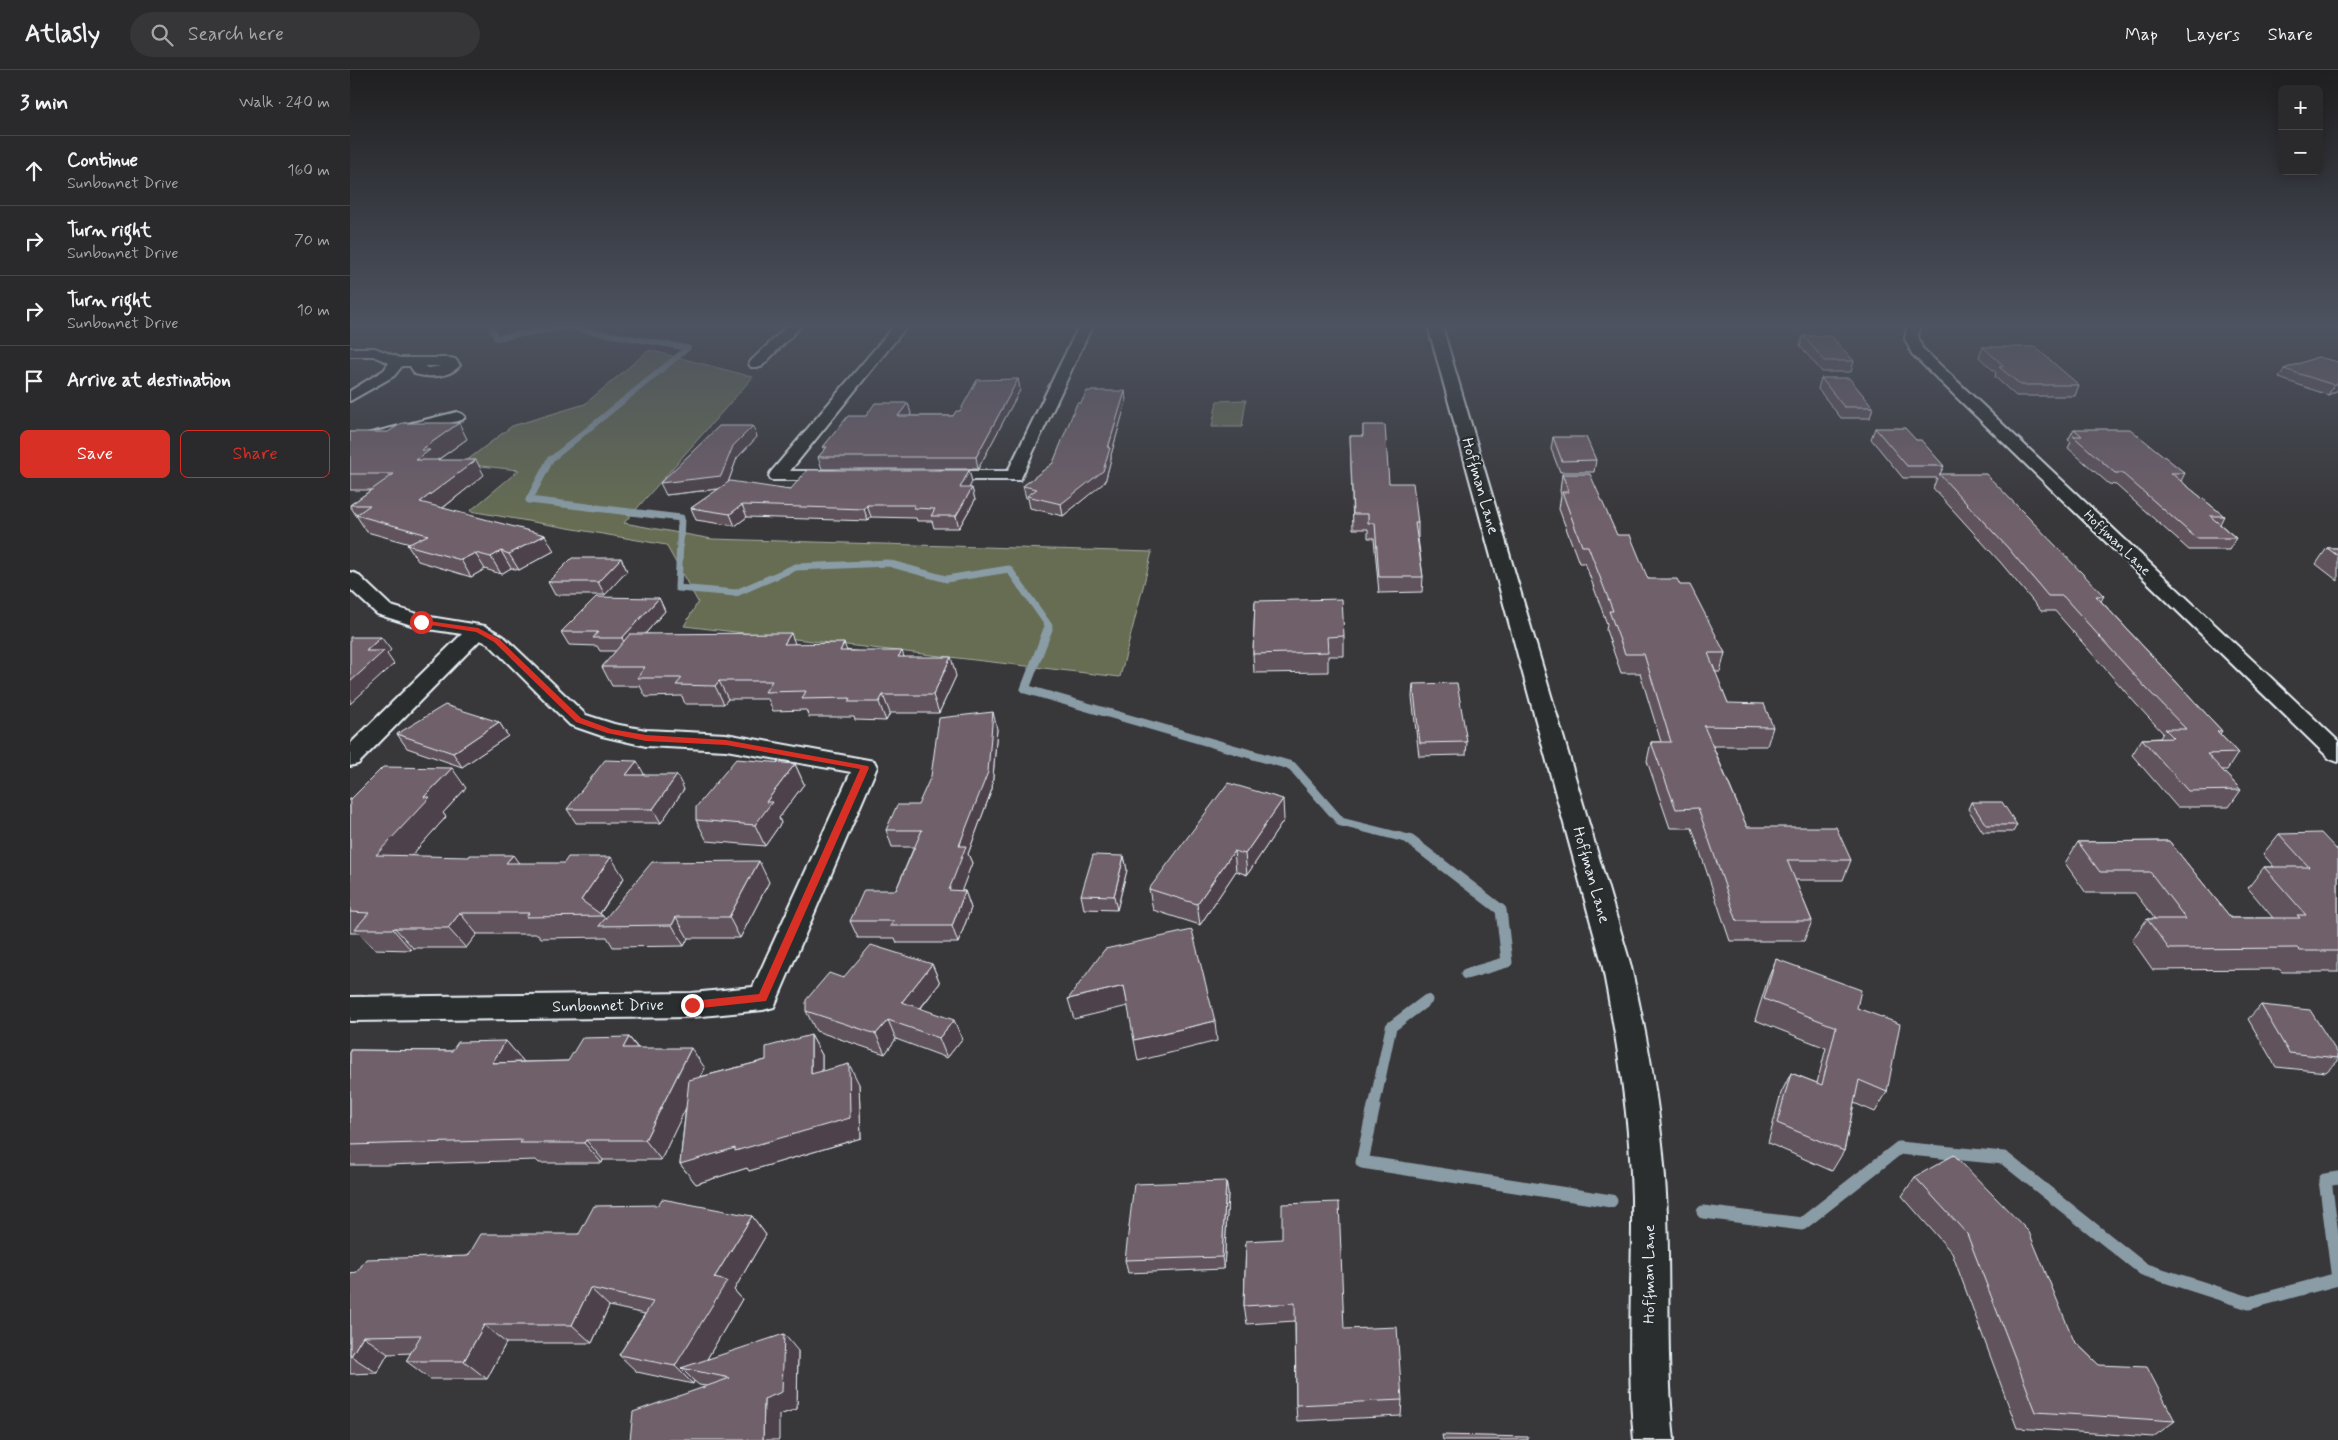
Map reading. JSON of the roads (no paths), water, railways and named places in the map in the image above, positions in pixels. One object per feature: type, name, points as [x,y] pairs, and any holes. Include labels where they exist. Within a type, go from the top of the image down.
[{"type":"street","points":[[350,397],[361,390]]},
{"type":"street","points":[[846,476],[777,476],[848,390]]},
{"type":"street","points":[[925,476],[1014,476],[1055,390]]},
{"type":"street","name":"Hoffman Lane","points":[[1453,390],[1616,963],[1631,1030],[1644,1120],[1649,1196],[1649,1403],[1654,1440]]},
{"type":"street","name":"Hoffman Lane","points":[[1958,390],[2338,754]]},
{"type":"street","points":[[350,439],[367,438],[457,417]]},
{"type":"street","name":"Sunbonnet Drive","points":[[350,1009],[692,1005],[763,998],[865,768],[726,742],[646,738],[610,731],[578,720],[496,640],[478,630],[421,622],[398,616],[384,610],[351,581]]},
{"type":"street","points":[[350,758],[478,630]]},
{"type":"waterway","points":[[550,460],[636,390]]},
{"type":"waterway","points":[[550,460],[529,500],[681,518],[678,588],[736,593],[796,567],[888,563],[946,579],[1009,569],[1049,626],[1047,630]]},
{"type":"waterway","points":[[1048,629],[1025,689],[1292,766],[1341,822],[1409,839],[1413,842]]},
{"type":"waterway","points":[[1411,841],[1501,910],[1507,962],[1466,974]]},
{"type":"waterway","points":[[1374,1107],[1391,1027],[1427,1000]]},
{"type":"waterway","points":[[1374,1106],[1362,1162],[1611,1201]]},
{"type":"waterway","points":[[1703,1212],[1802,1224],[1899,1148],[2004,1158],[2143,1269],[2249,1303],[2338,1279],[2325,1180],[2338,1178]]}]
